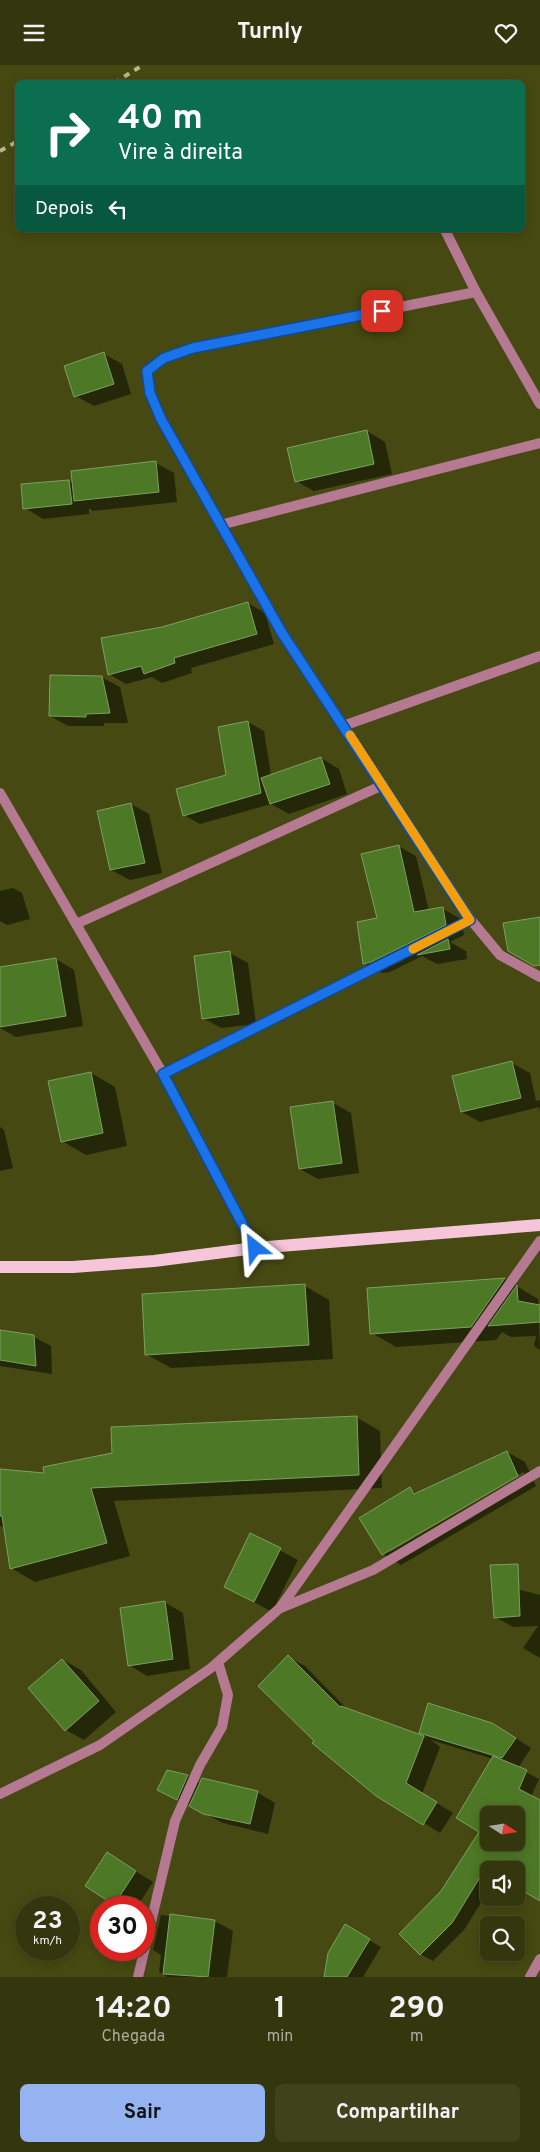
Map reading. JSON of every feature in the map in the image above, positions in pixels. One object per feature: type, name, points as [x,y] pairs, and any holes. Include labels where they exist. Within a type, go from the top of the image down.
[{"type":"main road","points":[[0,1267],[82,1267],[154,1261],[255,1248],[540,1225]]},
{"type":"street","points":[[446,232],[476,292],[540,404]]},
{"type":"street","points":[[476,292],[193,348],[164,358],[147,371],[150,393],[161,419],[282,633],[470,920],[500,955],[540,977]]},
{"type":"street","points":[[220,525],[540,443]]},
{"type":"street","points":[[343,726],[540,656]]},
{"type":"street","points":[[76,924],[383,785]]},
{"type":"street","points":[[0,793],[163,1074],[255,1248]]},
{"type":"street","points":[[163,1074],[470,920]]},
{"type":"street","points":[[0,1794],[100,1745],[218,1662],[280,1609],[540,1241]]},
{"type":"street","points":[[280,1609],[373,1570],[540,1471]]},
{"type":"street","points":[[138,1977],[175,1821],[200,1765],[222,1727],[228,1695],[218,1662]]},
{"type":"street","points":[[530,1977],[540,1959]]},
{"type":"building","points":[[104,352],[114,384],[74,397],[64,366]]},
{"type":"building","points":[[367,430],[374,464],[295,482],[287,448]]},
{"type":"building","points":[[156,461],[159,492],[74,501],[71,471]]},
{"type":"building","points":[[69,480],[72,504],[23,509],[21,484]]},
{"type":"building","points":[[248,602],[257,634],[174,658],[175,663],[144,674],[141,666],[108,675],[101,638],[162,627]]},
{"type":"building","points":[[50,675],[102,676],[110,713],[86,714],[86,717],[49,716]]},
{"type":"building","points":[[248,721],[261,793],[183,816],[176,789],[226,775],[218,727]]},
{"type":"building","points":[[321,757],[330,784],[270,804],[261,778]]},
{"type":"building","points":[[131,803],[145,863],[110,870],[97,811]]},
{"type":"building","points":[[399,845],[414,912],[443,907],[446,925],[371,962],[363,964],[357,922],[377,918],[361,854]]},
{"type":"building","points":[[540,917],[540,965],[534,966],[508,951],[503,923]]},
{"type":"building","points":[[448,939],[450,949],[417,955]]},
{"type":"building","points":[[230,951],[239,1014],[202,1019],[194,956]]},
{"type":"building","points":[[56,958],[66,1016],[0,1027],[0,967]]},
{"type":"building","points":[[512,1061],[521,1098],[461,1112],[452,1076]]},
{"type":"building","points":[[91,1072],[103,1133],[61,1142],[48,1081]]},
{"type":"building","points":[[333,1101],[342,1163],[299,1169],[290,1107]]},
{"type":"building","points":[[505,1278],[471,1327],[370,1334],[367,1288]]},
{"type":"building","points":[[305,1284],[309,1345],[145,1355],[142,1294]]},
{"type":"building","points":[[517,1285],[518,1301],[540,1305],[540,1322],[488,1326]]},
{"type":"building","points":[[0,1330],[34,1335],[36,1366],[0,1360]]},
{"type":"building","points":[[357,1416],[359,1475],[91,1488],[107,1543],[10,1569],[2,1516],[0,1516],[0,1469],[44,1473],[43,1467],[112,1453],[111,1427]]},
{"type":"building","points":[[507,1451],[518,1476],[382,1555],[359,1518],[410,1487],[414,1494]]},
{"type":"building","points":[[250,1533],[281,1548],[254,1602],[224,1587]]},
{"type":"building","points":[[518,1564],[520,1616],[494,1618],[490,1565]]},
{"type":"building","points":[[165,1601],[173,1659],[128,1666],[120,1608]]},
{"type":"building","points":[[288,1655],[340,1707],[424,1736],[406,1783],[437,1802],[423,1825],[376,1796],[312,1743],[314,1741],[258,1686]]},
{"type":"building","points":[[62,1659],[99,1701],[65,1731],[28,1688]]},
{"type":"building","points":[[428,1703],[492,1723],[516,1738],[502,1758],[419,1733]]},
{"type":"building","points":[[493,1756],[527,1770],[519,1789],[540,1800],[540,1901],[525,1892],[525,1861],[480,1861],[480,1877],[452,1923],[420,1955],[399,1934],[441,1891],[479,1832],[456,1818]]},
{"type":"building","points":[[167,1770],[188,1775],[177,1800],[157,1790]]},
{"type":"building","points":[[202,1778],[258,1791],[250,1824],[203,1814],[189,1806]]},
{"type":"building","points":[[107,1852],[136,1871],[120,1896],[100,1896],[85,1886]]},
{"type":"building","points":[[170,1914],[215,1920],[208,1977],[163,1974]]},
{"type":"building","points":[[345,1924],[370,1939],[347,1977],[324,1977],[328,1953]]},
{"type":"railway","points":[[119,80],[143,65]]},
{"type":"railway","points":[[0,151],[15,143]]},
{"type":"slow traffic","points":[[350,735],[470,920],[413,949]]},
{"type":"route","points":[[255,1248],[163,1074],[470,920],[282,633],[161,419],[150,393],[147,371],[164,358],[193,348],[382,311]]}]
